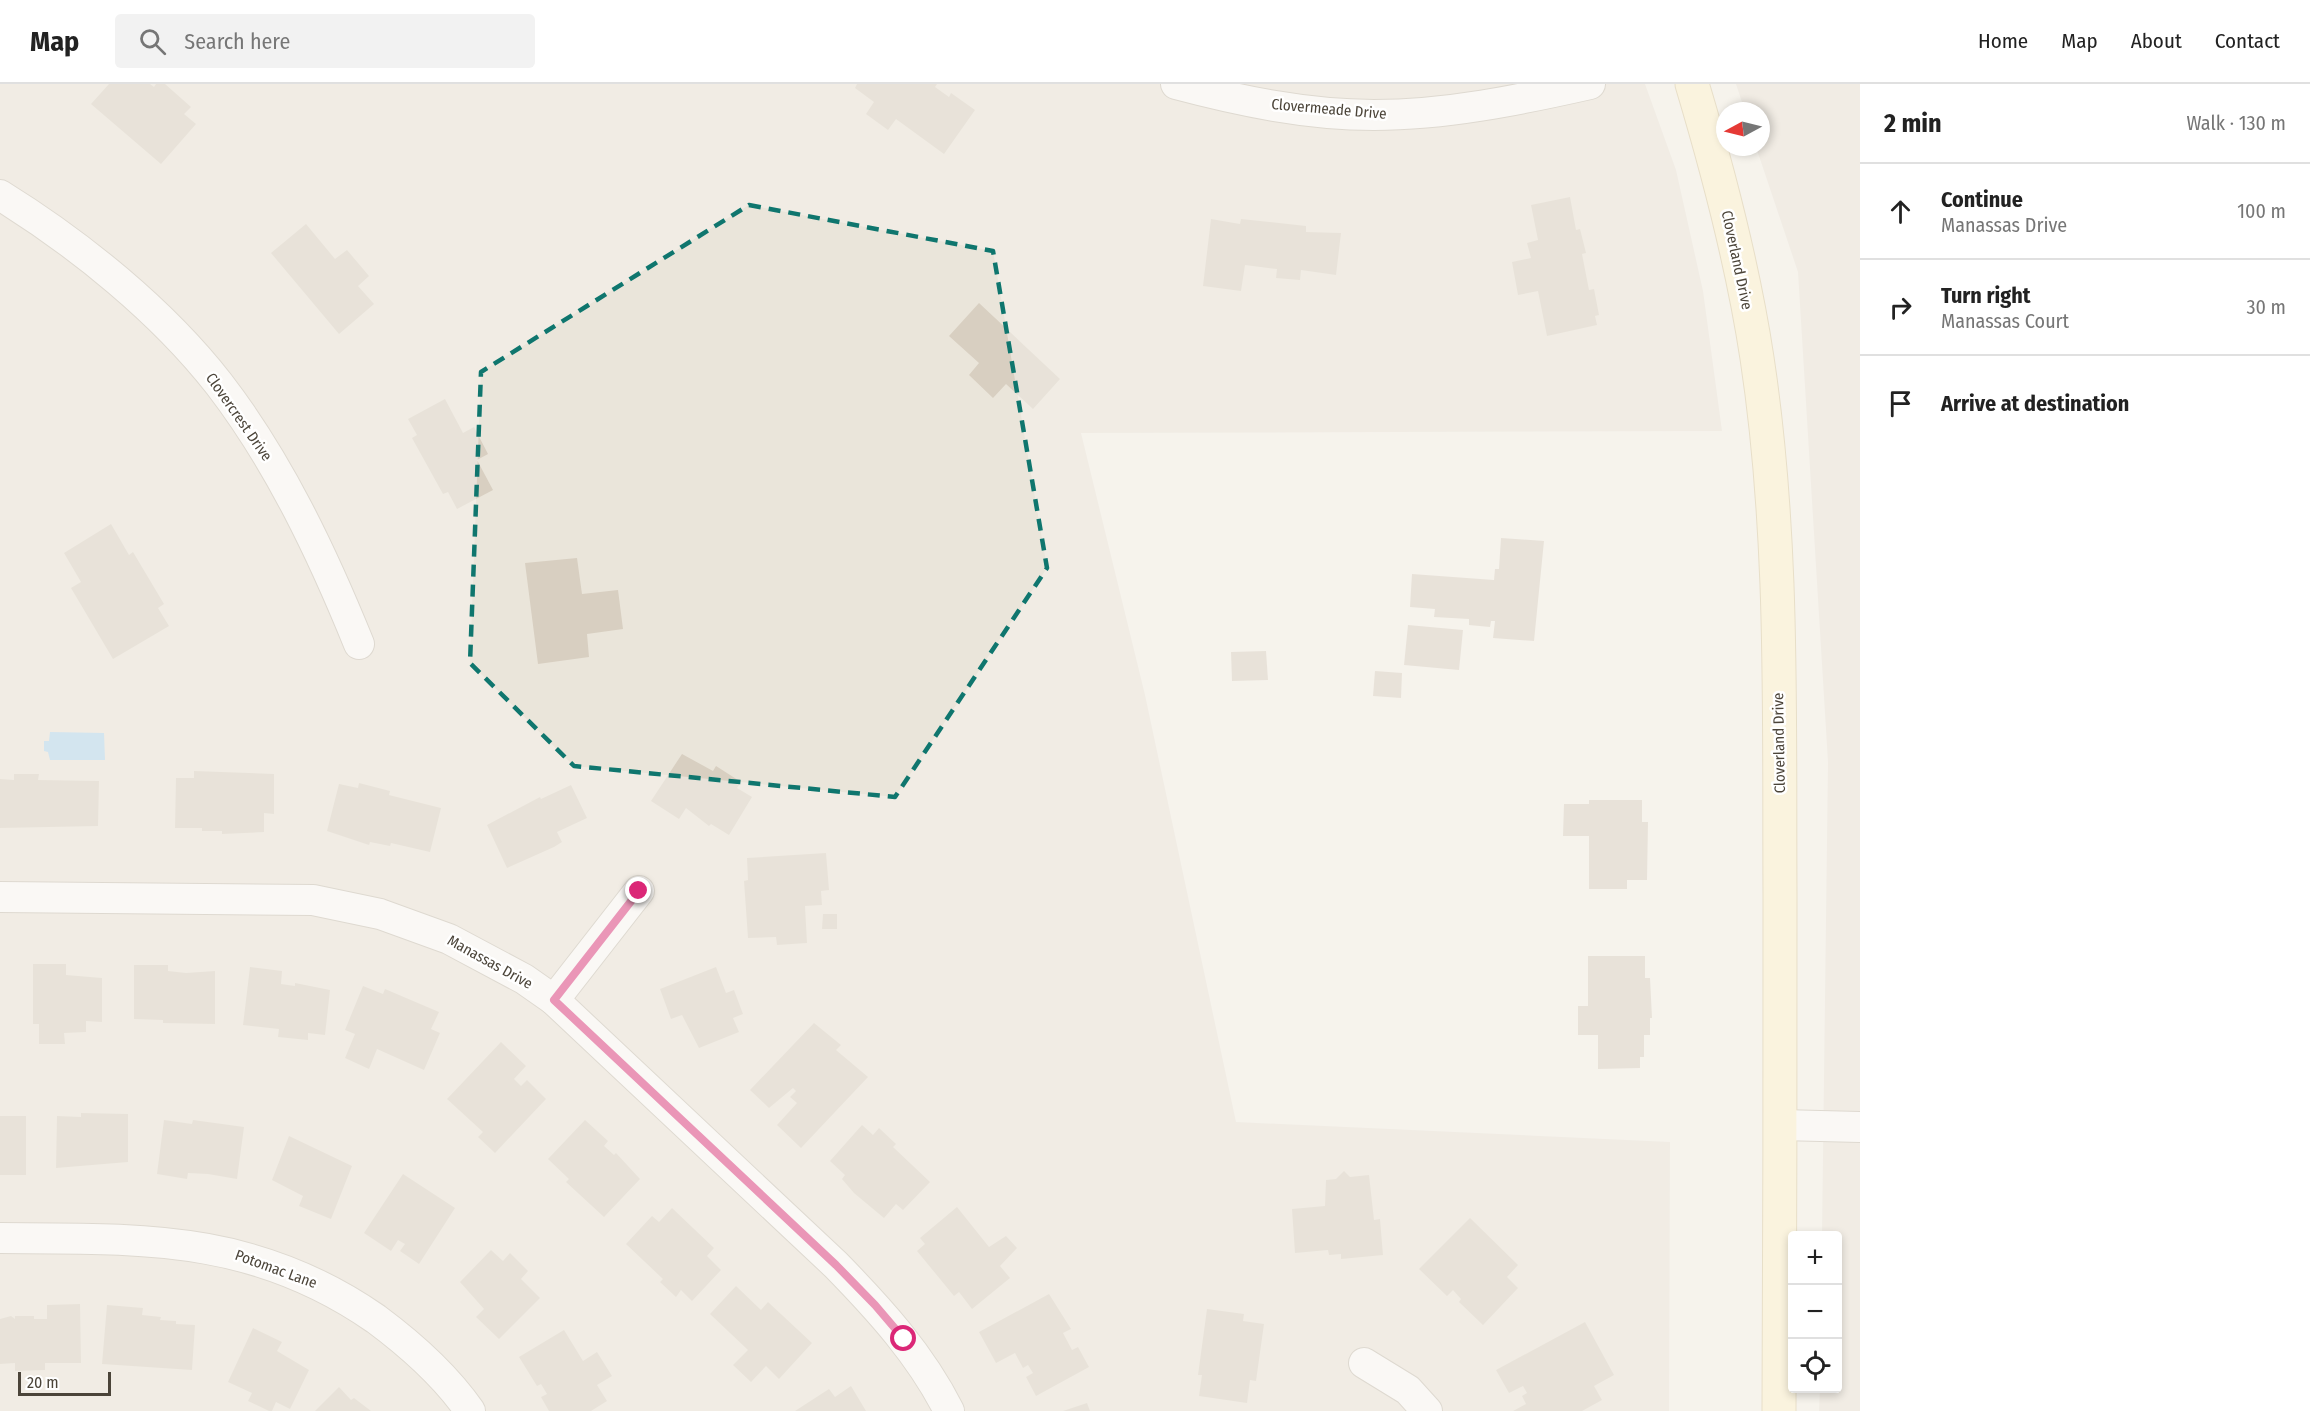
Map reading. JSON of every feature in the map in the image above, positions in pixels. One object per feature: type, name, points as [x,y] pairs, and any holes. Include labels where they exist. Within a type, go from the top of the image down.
[{"type":"main road","name":"Cloverland Drive","points":[[1692,84],[1715,162],[1738,258],[1757,359],[1773,518],[1780,744],[1779,1411]]},
{"type":"street","name":"Clovermeade Drive","points":[[1176,84],[1290,108],[1372,115],[1441,111],[1590,84]]},
{"type":"street","name":"Clovercrest Drive","points":[[0,195],[50,228],[131,293],[218,383],[277,472],[323,560],[359,644]]},
{"type":"street","points":[[554,1000],[639,891]]},
{"type":"street","name":"Manassas Drive","points":[[0,897],[313,900],[388,916],[449,939],[524,979],[554,1000],[875,1305],[904,1339],[949,1411]]},
{"type":"street","points":[[1781,1125],[1860,1127]]},
{"type":"street","name":"Potomac Lane","points":[[0,1238],[171,1242],[234,1252],[266,1262],[323,1287],[389,1329],[418,1352],[470,1411]]},
{"type":"street","points":[[1364,1363],[1408,1390],[1427,1411]]},
{"type":"highlighted area","points":[[749,205],[993,251],[1047,568],[895,797],[574,766],[470,663],[481,372]]},
{"type":"shaded area","points":[[0,84],[1645,84],[1676,170],[1703,291],[1722,431],[1081,433],[1145,695],[1236,1122],[1670,1142],[1669,1411],[0,1411]]},
{"type":"shaded area","points":[[1736,84],[1860,84],[1860,1411],[1819,1411],[1820,1393],[1842,1393],[1842,1231],[1822,1231],[1828,762],[1798,272],[1759,156],[1770,156],[1770,102],[1742,102]]},
{"type":"water","points":[[50,732],[104,733],[105,760],[50,760],[48,752],[44,751],[44,741],[49,741]]},
{"type":"building","points":[[109,84],[150,84],[154,87],[156,84],[165,84],[191,107],[184,114],[196,124],[161,164],[91,104]]},
{"type":"building","points":[[857,84],[937,84],[935,87],[949,97],[951,93],[975,110],[944,154],[896,119],[888,130],[866,114],[874,102],[855,88]]},
{"type":"building","points":[[1570,197],[1576,230],[1580,229],[1586,253],[1582,254],[1589,290],[1594,289],[1599,315],[1595,316],[1597,325],[1547,336],[1538,291],[1518,295],[1512,262],[1531,258],[1527,243],[1538,240],[1531,205]]},
{"type":"building","points":[[1211,219],[1240,224],[1241,219],[1306,226],[1306,232],[1341,233],[1336,275],[1301,270],[1300,280],[1276,278],[1277,269],[1245,265],[1241,291],[1203,286]]},
{"type":"building","points":[[306,224],[335,259],[347,250],[369,276],[358,286],[374,304],[339,334],[271,253]]},
{"type":"building","points":[[979,303],[1060,379],[1033,409],[1006,384],[993,398],[969,375],[979,363],[949,336]]},
{"type":"building","points":[[445,399],[463,433],[474,427],[488,454],[477,460],[493,490],[457,509],[448,492],[443,494],[412,438],[417,435],[408,419]]},
{"type":"building","points":[[111,524],[129,555],[133,552],[164,604],[158,608],[169,626],[113,659],[71,588],[81,582],[64,553]]},
{"type":"building","points":[[1501,538],[1544,541],[1534,641],[1493,638],[1495,621],[1491,621],[1490,627],[1469,625],[1469,619],[1434,617],[1435,609],[1410,607],[1412,574],[1494,580],[1495,569],[1499,569]]},
{"type":"building","points":[[577,558],[582,594],[618,590],[623,629],[587,634],[589,657],[538,664],[525,563]]},
{"type":"building","points":[[1408,625],[1463,630],[1459,670],[1404,665]]},
{"type":"building","points":[[1266,651],[1268,680],[1232,681],[1231,652]]},
{"type":"building","points":[[1375,671],[1402,673],[1401,698],[1373,696]]},
{"type":"building","points":[[682,754],[713,771],[716,766],[741,782],[737,788],[752,797],[729,835],[711,824],[709,826],[686,808],[679,819],[651,801]]},
{"type":"building","points":[[194,771],[274,774],[274,814],[264,813],[264,832],[222,834],[222,831],[202,831],[202,828],[175,828],[176,778],[194,778]]},
{"type":"building","points":[[14,774],[39,774],[38,780],[99,781],[98,826],[0,828],[0,779],[14,780]]},
{"type":"building","points":[[359,783],[390,791],[389,795],[441,808],[430,852],[391,843],[390,846],[370,842],[369,845],[327,831],[339,784],[358,788]]},
{"type":"building","points":[[571,785],[587,818],[557,832],[562,842],[554,847],[507,868],[487,825],[540,797],[541,799]]},
{"type":"building","points":[[1589,800],[1642,800],[1642,822],[1648,822],[1647,880],[1627,880],[1627,889],[1589,889],[1589,836],[1563,836],[1564,804],[1589,804]]},
{"type":"building","points":[[826,853],[829,890],[821,891],[822,905],[805,906],[807,943],[777,945],[776,937],[748,938],[744,881],[748,880],[747,858]]},
{"type":"building","points":[[823,914],[837,914],[837,929],[822,929]]},
{"type":"building","points":[[1588,956],[1645,956],[1645,978],[1650,978],[1652,1018],[1650,1018],[1650,1035],[1644,1035],[1644,1057],[1640,1057],[1640,1068],[1598,1069],[1598,1035],[1578,1035],[1578,1006],[1588,1006]]},
{"type":"building","points":[[33,964],[66,964],[66,975],[102,978],[102,1022],[86,1021],[86,1032],[64,1033],[65,1044],[39,1044],[39,1024],[33,1024]]},
{"type":"building","points":[[134,965],[168,965],[168,971],[186,973],[215,971],[215,1024],[163,1023],[163,1020],[134,1019]]},
{"type":"building","points":[[250,967],[282,971],[281,984],[295,986],[295,983],[330,990],[325,1035],[308,1033],[308,1040],[278,1037],[279,1029],[243,1025]]},
{"type":"building","points":[[716,967],[726,993],[734,990],[743,1014],[733,1018],[739,1032],[699,1048],[682,1015],[671,1019],[660,989]]},
{"type":"building","points":[[363,986],[383,994],[385,989],[439,1012],[431,1029],[440,1033],[424,1070],[377,1049],[369,1069],[345,1058],[355,1034],[345,1030]]},
{"type":"building","points":[[814,1023],[841,1045],[836,1050],[868,1077],[801,1148],[777,1125],[797,1103],[790,1097],[796,1091],[793,1088],[769,1108],[750,1090]]},
{"type":"building","points":[[501,1042],[526,1066],[514,1079],[521,1086],[527,1080],[546,1099],[495,1153],[478,1137],[483,1132],[447,1099]]},
{"type":"building","points":[[81,1113],[128,1114],[128,1162],[56,1168],[57,1116],[81,1117]]},
{"type":"building","points":[[0,1116],[26,1116],[26,1175],[0,1175]]},
{"type":"building","points":[[164,1120],[192,1124],[193,1120],[244,1127],[237,1179],[208,1174],[188,1173],[187,1179],[157,1174]]},
{"type":"building","points":[[585,1120],[608,1141],[604,1146],[614,1155],[616,1153],[640,1179],[604,1217],[566,1182],[569,1179],[548,1159]]},
{"type":"building","points":[[862,1125],[873,1135],[879,1128],[896,1144],[893,1147],[930,1182],[903,1210],[896,1204],[884,1218],[854,1193],[842,1179],[845,1175],[830,1161]]},
{"type":"building","points":[[289,1136],[352,1166],[331,1219],[299,1206],[303,1196],[272,1180]]},
{"type":"building","points":[[1344,1171],[1350,1177],[1369,1175],[1374,1220],[1380,1219],[1383,1255],[1341,1259],[1341,1254],[1329,1255],[1328,1250],[1295,1253],[1292,1209],[1325,1206],[1326,1180],[1336,1179]]},
{"type":"building","points":[[403,1174],[455,1208],[419,1264],[400,1251],[405,1244],[398,1240],[391,1251],[364,1233]]},
{"type":"building","points":[[957,1207],[989,1247],[1006,1236],[1017,1248],[1000,1266],[1010,1278],[972,1309],[959,1292],[954,1296],[917,1251],[925,1244],[920,1238]]},
{"type":"building","points":[[672,1208],[714,1248],[707,1256],[721,1270],[692,1301],[681,1290],[676,1297],[660,1282],[663,1279],[626,1244],[652,1216],[659,1222]]},
{"type":"building","points":[[1470,1218],[1518,1265],[1507,1277],[1518,1288],[1483,1325],[1459,1302],[1461,1299],[1453,1290],[1447,1296],[1419,1269]]},
{"type":"building","points":[[491,1250],[503,1261],[510,1253],[528,1271],[521,1279],[540,1298],[499,1339],[476,1317],[484,1309],[460,1282]]},
{"type":"building","points":[[736,1286],[761,1310],[768,1302],[812,1343],[779,1379],[766,1366],[751,1382],[733,1365],[748,1350],[710,1314]]},
{"type":"building","points":[[1049,1294],[1071,1329],[1063,1333],[1072,1350],[1078,1347],[1089,1367],[1036,1396],[1026,1377],[1033,1373],[1028,1365],[1023,1368],[1015,1353],[996,1363],[979,1332]]},
{"type":"building","points":[[80,1304],[81,1363],[45,1363],[45,1370],[15,1371],[15,1363],[0,1364],[0,1319],[11,1316],[15,1319],[15,1316],[34,1316],[34,1319],[47,1319],[47,1305]]},
{"type":"building","points":[[107,1305],[143,1308],[142,1315],[161,1317],[160,1320],[176,1321],[176,1324],[195,1325],[192,1370],[102,1364]]},
{"type":"building","points":[[1207,1309],[1244,1314],[1243,1321],[1264,1324],[1256,1381],[1250,1380],[1247,1403],[1199,1396],[1202,1375],[1198,1375]]},
{"type":"building","points":[[1585,1322],[1614,1375],[1594,1386],[1602,1400],[1582,1411],[1513,1411],[1526,1404],[1522,1396],[1527,1393],[1523,1386],[1509,1393],[1496,1370]]},
{"type":"building","points":[[253,1328],[282,1342],[277,1351],[309,1370],[290,1409],[276,1402],[272,1411],[269,1411],[248,1401],[252,1393],[228,1382]]},
{"type":"building","points":[[564,1330],[583,1361],[597,1352],[612,1376],[597,1385],[607,1401],[591,1411],[549,1411],[541,1397],[547,1394],[541,1384],[537,1386],[519,1357]]},
{"type":"building","points":[[851,1386],[866,1411],[795,1411],[829,1389],[835,1397]]},
{"type":"building","points":[[339,1387],[351,1400],[354,1398],[371,1411],[315,1411]]},
{"type":"building","points":[[1087,1403],[1090,1411],[1063,1411]]},
{"type":"route","points":[[639,891],[554,1000],[836,1265],[904,1339]]}]
